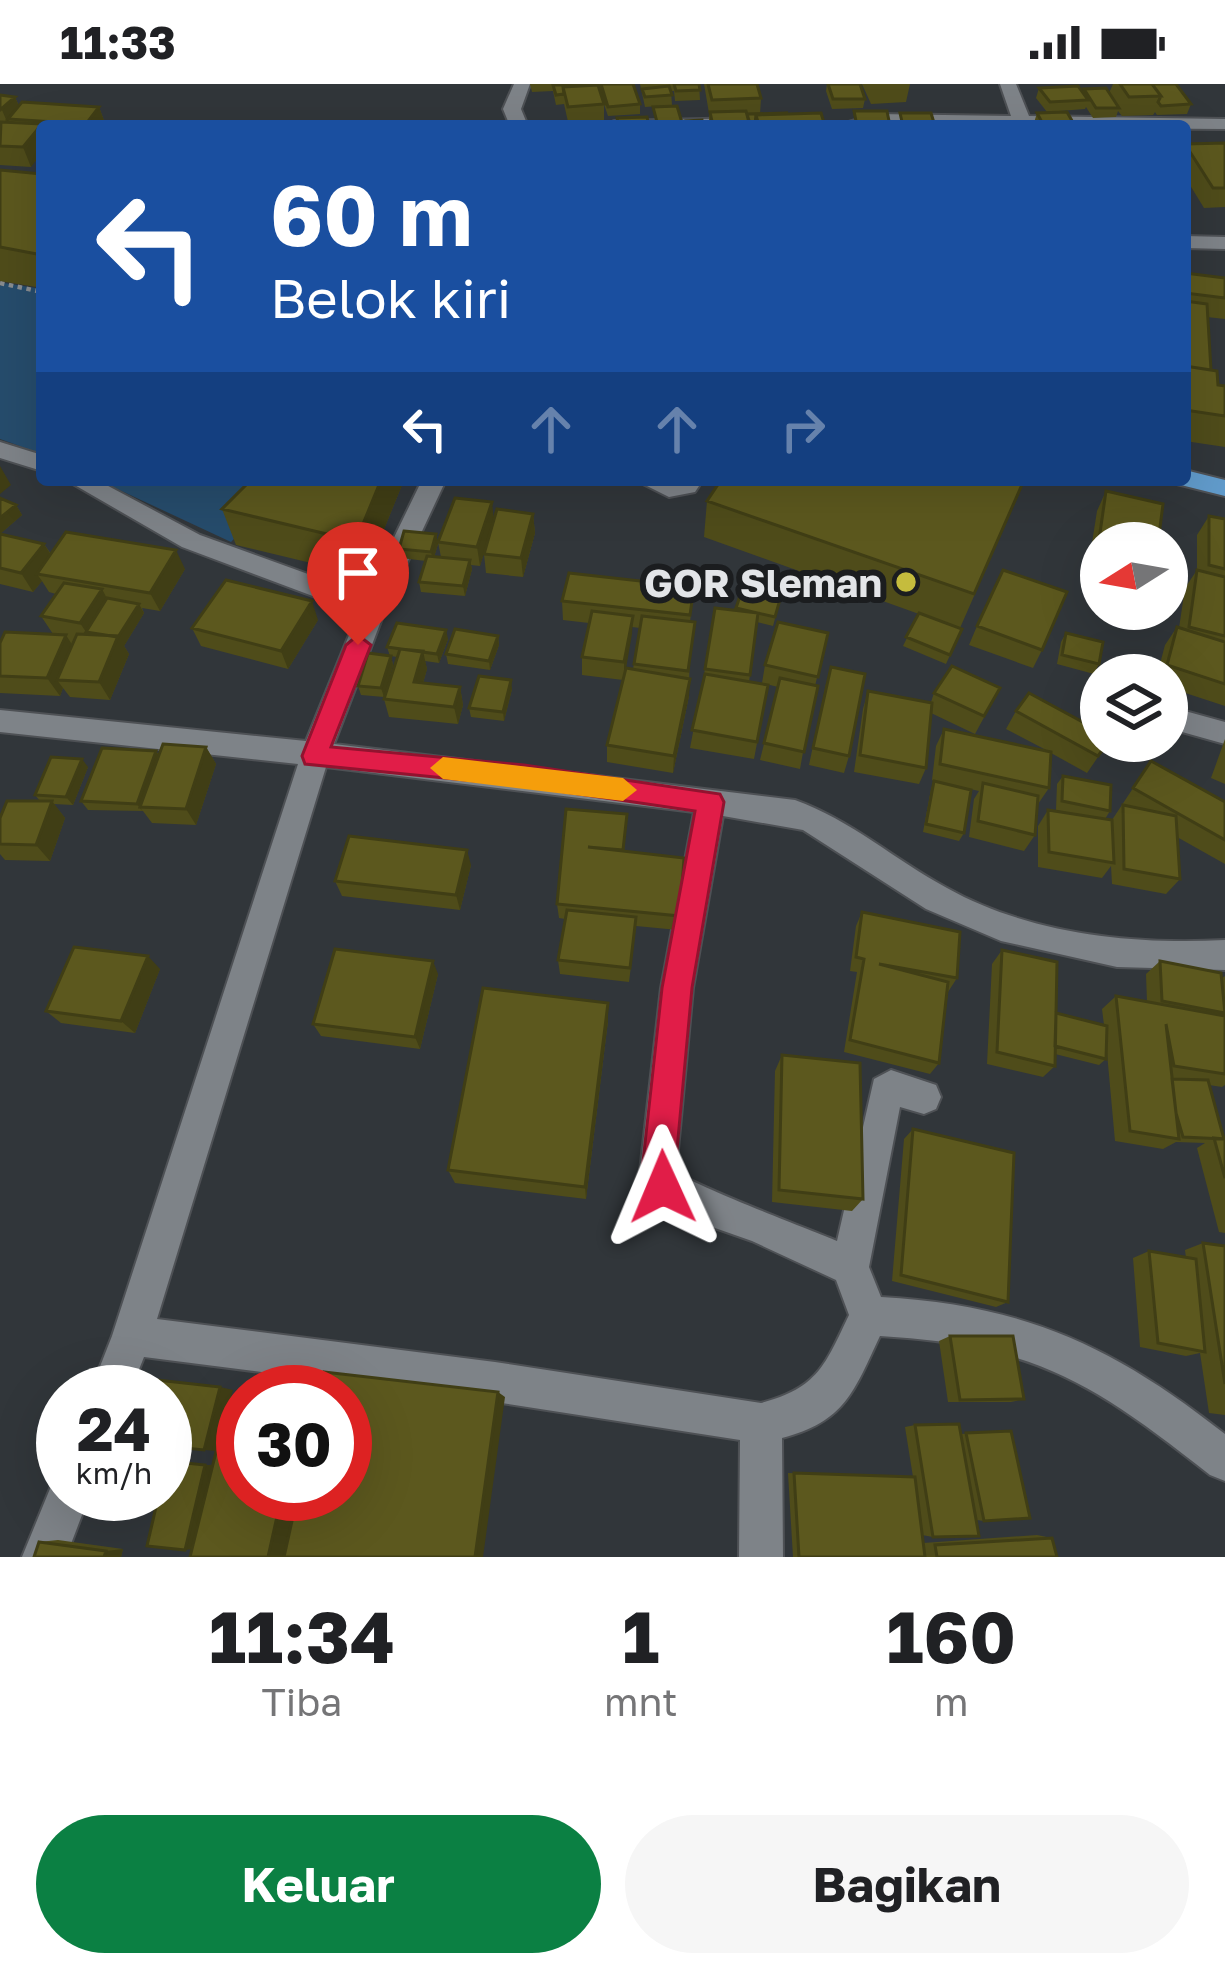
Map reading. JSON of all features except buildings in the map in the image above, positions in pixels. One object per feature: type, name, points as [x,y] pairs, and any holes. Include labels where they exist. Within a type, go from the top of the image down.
[{"type":"main road","points":[[1191,480],[1225,488]]},
{"type":"street","points":[[517,120],[512,109],[522,84]]},
{"type":"street","points":[[1008,84],[1022,120]]},
{"type":"street","points":[[1191,242],[1225,243]]},
{"type":"street","points":[[0,450],[36,454]]},
{"type":"street","points":[[89,486],[190,541],[373,608]]},
{"type":"street","points":[[121,1365],[315,756],[373,608],[431,486]]},
{"type":"street","points":[[0,721],[524,776],[795,813],[834,828],[941,902],[996,922],[1108,952],[1225,955]]},
{"type":"street","points":[[1188,723],[1225,733]]},
{"type":"street","points":[[711,802],[677,988],[658,1171],[663,1187],[674,1196],[757,1224],[850,1268]]},
{"type":"street","points":[[132,1336],[495,1382],[761,1423],[805,1412],[838,1382],[869,1316],[850,1268],[886,1091],[891,1087],[924,1097]]},
{"type":"street","points":[[869,1316],[914,1317],[1031,1341],[1133,1388],[1225,1460]]},
{"type":"street","points":[[761,1423],[761,1557]]},
{"type":"street","points":[[44,1557],[58,1521]]},
{"type":"path","points":[[0,283],[36,291]]},
{"type":"shaded area","points":[[0,286],[36,288],[36,452],[0,439]]},
{"type":"shaded area","points":[[111,486],[257,486],[276,495],[231,542]]},
{"type":"slow traffic","points":[[443,768],[623,790]]},
{"type":"place","name":"GOR Sleman","points":[[906,582]]},
{"type":"route","points":[[358,645],[315,756],[524,776],[711,802],[677,988],[658,1171],[663,1187]]}]
